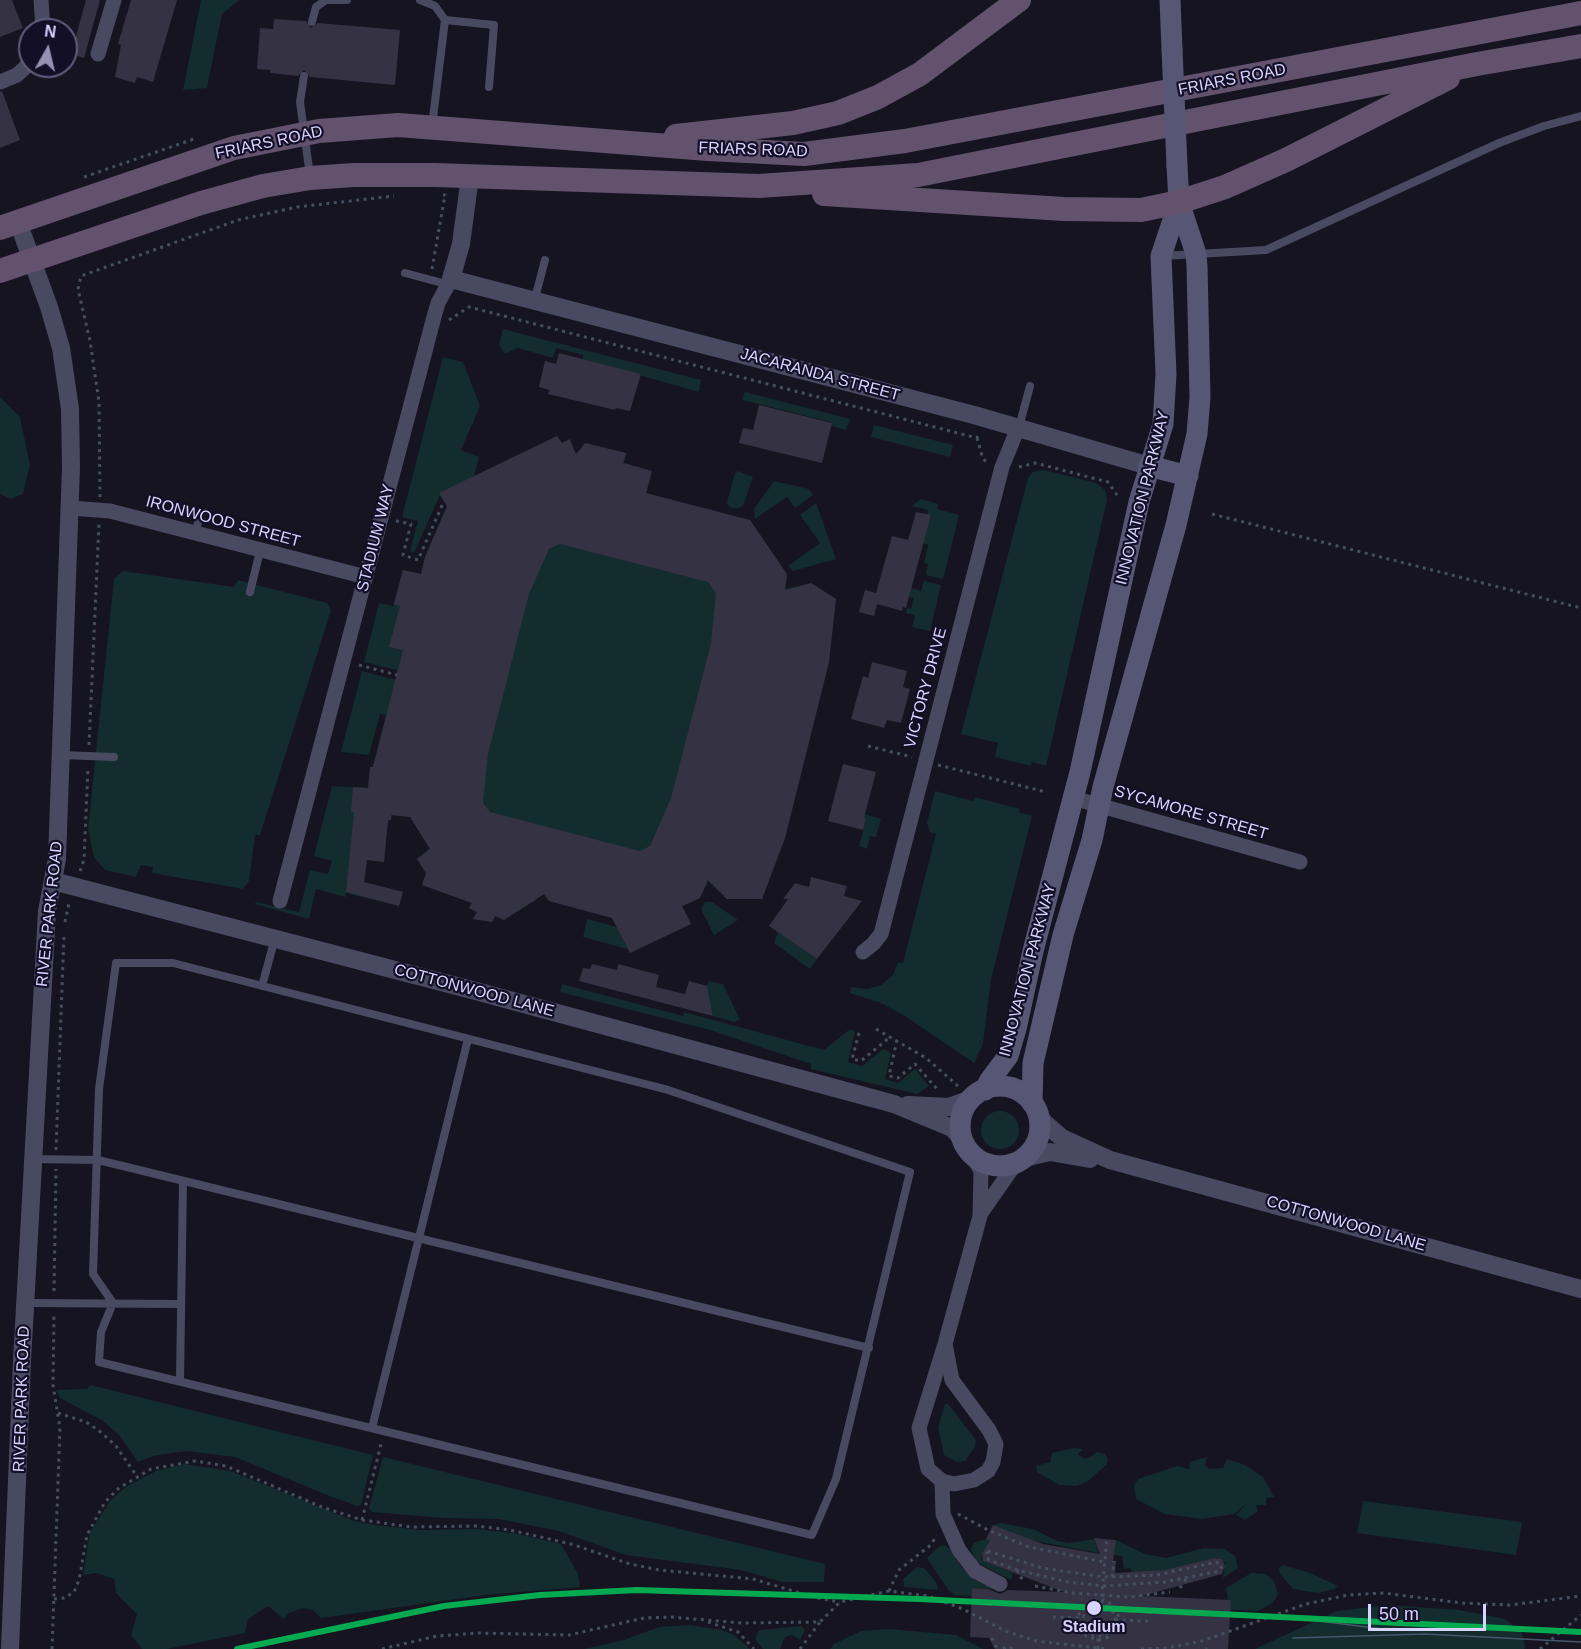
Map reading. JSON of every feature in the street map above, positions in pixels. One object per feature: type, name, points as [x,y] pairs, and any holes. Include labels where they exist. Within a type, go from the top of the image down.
[{"type":"highway","points":[[618,142],[793,123],[838,113],[878,97],[920,74],[1019,0]]},
{"type":"highway","name":"FRIARS ROAD","points":[[9,225],[196,159],[234,148],[305,133],[398,125],[804,154],[905,141],[1581,13]]},
{"type":"highway","name":"FRIARS ROAD","points":[[0,271],[201,203],[263,186],[310,178],[354,175],[470,177],[759,186],[918,175],[1477,64],[1581,46]]},
{"type":"highway","points":[[759,186],[850,197],[1131,211],[1179,202],[1225,187],[1286,160],[1477,64]]},
{"type":"main road","points":[[1170,0],[1179,202]]},
{"type":"main road","name":"INNOVATION PARKWAY","points":[[1020,1160],[1036,1144],[1034,1063],[1037,1044],[1063,935],[1092,840],[1197,435],[1200,397],[1196,254],[1179,202]]},
{"type":"main road","name":"INNOVATION PARKWAY","points":[[967,1147],[960,1123],[972,1092],[990,1080],[1008,1056],[1011,1047],[1073,798],[1149,466],[1161,432],[1166,400],[1161,256],[1179,202]]},
{"type":"main road","name":"JACARANDA STREET","points":[[1149,466],[1188,476]]},
{"type":"main road","points":[[972,1092],[1011,1088],[1036,1110]]},
{"type":"main road","points":[[967,1147],[991,1165],[1020,1160]]},
{"type":"street","points":[[41,0],[42,18]]},
{"type":"street","points":[[98,54],[114,0]]},
{"type":"street","points":[[0,82],[18,74]]},
{"type":"street","name":"STADIUM WAY","points":[[280,901],[434,317],[438,303],[450,282],[461,244],[470,177]]},
{"type":"street","name":"RIVER PARK ROAD","points":[[9,225],[33,260],[49,307],[66,380],[71,436],[57,859],[47,911],[10,1649]]},
{"type":"street","name":"JACARANDA STREET","points":[[450,282],[1018,428],[1149,466]]},
{"type":"street","name":"VICTORY DRIVE","points":[[863,952],[881,934],[1002,467],[1018,428]]},
{"type":"street","name":"IRONWOOD STREET","points":[[70,508],[110,511],[366,577]]},
{"type":"street","name":"SYCAMORE STREET","points":[[1073,798],[1300,862]]},
{"type":"street","name":"COTTONWOOD LANE","points":[[53,881],[275,938],[894,1104],[952,1128],[967,1147]]},
{"type":"street","name":"COTTONWOOD LANE","points":[[894,1104],[949,1107],[972,1092]]},
{"type":"street","name":"COTTONWOOD LANE","points":[[1036,1110],[1062,1138],[1110,1160]]},
{"type":"street","name":"INNOVATION PARKWAY","points":[[945,1344],[952,1380],[989,1430],[996,1444],[993,1462],[982,1476],[954,1484],[942,1481],[928,1469],[919,1428],[980,1216],[981,1171],[967,1147]]},
{"type":"street","name":"COTTONWOOD LANE","points":[[1020,1160],[1050,1152],[1110,1160],[1581,1289]]},
{"type":"street","name":"INNOVATION PARKWAY","points":[[980,1216],[1020,1160]]},
{"type":"street","points":[[942,1481],[943,1514],[959,1550],[975,1570],[1000,1584]]},
{"type":"lane","points":[[312,22],[315,7],[326,0],[347,0]]},
{"type":"lane","points":[[420,0],[435,6],[445,20],[432,128]]},
{"type":"lane","points":[[445,20],[494,25],[489,87]]},
{"type":"lane","points":[[304,76],[300,102],[310,178]]},
{"type":"lane","points":[[1161,256],[1255,252],[1276,247],[1499,142],[1581,116]]},
{"type":"lane","points":[[534,302],[545,260]]},
{"type":"lane","points":[[405,273],[450,282]]},
{"type":"lane","points":[[1018,428],[1030,386]]},
{"type":"lane","points":[[195,534],[200,515]]},
{"type":"lane","points":[[250,592],[260,551]]},
{"type":"lane","points":[[61,755],[114,757]]},
{"type":"lane","points":[[262,986],[275,938]]},
{"type":"lane","points":[[116,963],[173,963],[665,1089],[910,1172],[836,1479],[812,1535],[99,1362],[101,1332],[112,1303],[93,1274],[99,1089],[116,963]]},
{"type":"lane","points":[[372,1428],[468,1039]]},
{"type":"lane","points":[[33,1159],[98,1160],[869,1348]]},
{"type":"lane","points":[[180,1382],[183,1181]]},
{"type":"lane","points":[[26,1303],[181,1304]]},
{"type":"path","points":[[430,279],[445,195],[436,195]]},
{"type":"path","points":[[100,496],[99,402],[90,341],[78,289],[81,276],[238,220],[326,203],[406,196]]},
{"type":"path","points":[[441,319],[448,321],[469,307],[977,438]]},
{"type":"path","points":[[726,375],[729,366]]},
{"type":"path","points":[[979,430],[977,438],[983,459],[992,464]]},
{"type":"path","points":[[1015,469],[1035,463],[1108,482],[1117,495]]},
{"type":"path","points":[[1108,482],[1111,472]]},
{"type":"path","points":[[396,521],[411,524],[403,555],[418,560],[444,501]]},
{"type":"path","points":[[1212,514],[1581,608]]},
{"type":"path","points":[[52,1649],[60,1428],[53,1385],[56,1159],[64,923],[84,860],[96,540],[99,524]]},
{"type":"path","points":[[359,665],[397,675]]},
{"type":"path","points":[[868,746],[917,759]]},
{"type":"path","points":[[934,764],[1046,792]]},
{"type":"path","points":[[876,1029],[926,1058],[972,1092]]},
{"type":"path","points":[[860,1033],[852,1059],[861,1061],[890,1037]]},
{"type":"path","points":[[897,1040],[889,1076],[898,1078],[915,1064],[940,1093]]},
{"type":"path","points":[[58,1413],[86,1422],[102,1433],[127,1460],[136,1476]]},
{"type":"path","points":[[362,1520],[384,1431]]},
{"type":"path","points":[[54,1599],[64,1598],[74,1592],[79,1580],[87,1535],[95,1518],[119,1488],[136,1476],[169,1464],[195,1461],[226,1466],[322,1507],[362,1520],[411,1527],[510,1530],[571,1544],[630,1564],[658,1570],[753,1579],[817,1598],[840,1602],[889,1591],[928,1596],[963,1609],[1005,1631],[1036,1641],[1107,1649]]},
{"type":"path","points":[[889,1591],[898,1570],[932,1545],[939,1528],[960,1512],[990,1531],[1029,1547],[1105,1562]]},
{"type":"path","points":[[1099,1638],[1108,1633],[1115,1620],[1112,1610],[1102,1598],[1107,1538]]},
{"type":"path","points":[[992,1551],[1042,1568],[1112,1577],[1157,1575],[1216,1562],[1222,1564],[1219,1571],[1187,1578],[1147,1585],[1104,1586],[1068,1582],[1017,1570],[989,1560],[986,1554],[992,1551]]},
{"type":"path","points":[[1112,1577],[1114,1561]]},
{"type":"path","points":[[1017,1570],[1024,1582]]},
{"type":"path","points":[[1180,1588],[1187,1578]]},
{"type":"path","points":[[1035,1586],[1102,1598],[1170,1592]]},
{"type":"path","points":[[1099,1638],[1085,1629],[1082,1618],[1089,1607],[1102,1598],[1104,1586]]},
{"type":"path","points":[[1142,1649],[1167,1648],[1202,1641],[1306,1604],[1348,1595],[1383,1593],[1462,1603],[1510,1605],[1581,1596]]},
{"type":"path","points":[[1078,1615],[1089,1602],[1102,1598],[1112,1604],[1119,1617]]},
{"type":"path","points":[[800,1649],[820,1622],[840,1602]]},
{"type":"path","points":[[1540,1649],[1581,1615]]},
{"type":"path","points":[[382,1649],[437,1636],[478,1633],[569,1635],[644,1618],[671,1617],[752,1623],[820,1622]]},
{"type":"path","points":[[1053,1617],[1082,1618]]},
{"type":"path","points":[[704,1620],[738,1632],[754,1649]]},
{"type":"path","points":[[1115,1620],[1149,1622]]},
{"type":"path","points":[[1078,1621],[1086,1636],[1099,1638],[1109,1637],[1119,1623]]},
{"type":"path","points":[[1573,1622],[1581,1621]]},
{"type":"path","points":[[992,1638],[998,1649]]},
{"type":"path","points":[[1098,1649],[1099,1638]]},
{"type":"path","points":[[1003,1649],[1006,1647],[1015,1649]]},
{"type":"green space","points":[[201,0],[239,0],[222,14],[207,88],[183,90]]},
{"type":"green space","points":[[503,329],[701,380],[699,392],[583,359],[583,355],[556,348],[553,358],[518,348],[505,354],[499,344]]},
{"type":"green space","points":[[443,357],[463,362],[480,406],[461,450],[479,457],[474,476],[557,436],[562,443],[577,453],[585,443],[626,453],[624,463],[652,471],[646,493],[787,574],[785,589],[811,583],[836,599],[829,662],[785,838],[762,899],[727,899],[708,881],[700,898],[668,913],[673,922],[687,915],[691,924],[643,947],[629,943],[627,949],[583,937],[587,919],[617,927],[612,918],[549,901],[543,893],[512,890],[536,900],[504,920],[495,916],[492,922],[473,919],[477,912],[469,908],[472,903],[422,885],[428,877],[417,859],[430,848],[410,817],[392,815],[391,820],[388,821],[384,862],[367,860],[364,882],[403,892],[399,906],[346,893],[346,897],[316,889],[309,919],[255,904],[256,902],[299,912],[310,870],[328,874],[332,861],[314,856],[332,786],[368,788],[370,767],[373,766],[386,715],[380,714],[369,755],[341,752],[362,671],[396,680],[397,670],[364,662],[379,603],[393,606],[403,570],[421,574],[425,557],[447,506],[440,495],[414,553],[410,551],[418,521],[402,517]]},
{"type":"green space","points":[[745,392],[850,419],[846,430],[831,426],[831,422],[742,400]]},
{"type":"green space","points":[[0,397],[20,417],[30,465],[23,494],[11,499],[0,494]]},
{"type":"green space","points":[[874,425],[953,445],[950,457],[871,437]]},
{"type":"green space","points":[[1044,470],[1096,483],[1105,490],[1107,500],[1046,766],[1032,762],[1031,766],[995,757],[998,743],[961,734],[1028,478],[1033,472]]},
{"type":"green space","points":[[738,471],[753,477],[743,506],[737,509],[729,507],[727,502],[735,473]]},
{"type":"green space","points":[[774,481],[809,489],[813,495],[795,508],[787,497],[755,519],[754,509]]},
{"type":"green space","points":[[921,499],[938,504],[937,509],[959,515],[943,579],[926,575],[928,564],[924,563],[928,545],[923,543],[928,510],[912,506]]},
{"type":"green space","points":[[816,503],[836,559],[793,571],[788,566],[820,543],[800,515]]},
{"type":"green space","points":[[123,571],[234,587],[238,580],[327,603],[331,610],[260,835],[255,835],[249,881],[243,889],[152,873],[153,867],[141,865],[136,877],[105,870],[94,857],[88,829],[114,579]]},
{"type":"green space","points":[[924,581],[941,585],[930,631],[912,627],[915,615],[906,613],[907,608],[911,609],[914,598],[909,597],[911,588],[921,591]]},
{"type":"green space","points":[[935,791],[973,801],[975,797],[1020,809],[1019,812],[1032,816],[991,979],[983,1044],[974,1063],[905,1016],[881,1003],[850,993],[851,987],[867,989],[881,985],[893,975],[898,962],[903,963],[936,834],[930,832],[927,823]]},
{"type":"green space","points":[[861,813],[881,819],[876,837],[870,836],[867,849],[859,846],[866,819],[860,817]]},
{"type":"green space","points":[[705,902],[712,902],[738,920],[714,935],[701,909]]},
{"type":"green space","points":[[778,932],[817,959],[810,969],[774,943]]},
{"type":"green space","points":[[709,981],[723,984],[740,1020],[734,1022],[713,1016],[707,986]]},
{"type":"green space","points":[[562,984],[683,1016],[684,1012],[824,1050],[850,1029],[855,1031],[848,1062],[862,1066],[883,1049],[891,1053],[885,1079],[898,1083],[915,1069],[929,1086],[917,1094],[811,1069],[811,1064],[710,1030],[560,992]]},
{"type":"green space","points":[[1000,1111],[1013,1117],[1019,1130],[1013,1143],[1000,1149],[987,1143],[981,1130],[987,1117]]},
{"type":"green space","points":[[90,1385],[373,1455],[361,1505],[357,1506],[327,1495],[235,1457],[186,1451],[153,1456],[138,1462],[120,1436],[103,1421],[60,1398],[56,1390],[87,1389]]},
{"type":"green space","points":[[945,1404],[948,1404],[976,1440],[975,1447],[965,1461],[957,1462],[944,1455],[938,1427]]},
{"type":"green space","points":[[1074,1448],[1083,1449],[1078,1454],[1084,1459],[1097,1452],[1105,1454],[1108,1459],[1107,1464],[1088,1481],[1077,1486],[1059,1485],[1037,1472],[1036,1466],[1050,1462],[1052,1453]]},
{"type":"green space","points":[[383,1457],[825,1564],[824,1582],[782,1582],[741,1570],[626,1555],[559,1531],[499,1519],[444,1518],[372,1512],[369,1508]]},
{"type":"green space","points":[[1207,1457],[1205,1465],[1209,1469],[1223,1468],[1227,1459],[1245,1465],[1263,1477],[1274,1497],[1266,1498],[1266,1505],[1256,1505],[1258,1511],[1245,1520],[1236,1515],[1247,1503],[1234,1514],[1202,1519],[1165,1514],[1136,1499],[1134,1485],[1138,1479],[1177,1466],[1189,1469],[1190,1462]]},
{"type":"green space","points":[[184,1464],[231,1471],[354,1521],[421,1530],[477,1529],[513,1533],[561,1544],[578,1574],[580,1587],[486,1595],[321,1618],[313,1610],[303,1608],[289,1613],[284,1619],[268,1606],[248,1619],[245,1633],[167,1649],[142,1649],[131,1635],[137,1614],[116,1593],[114,1579],[96,1573],[83,1575],[90,1532],[111,1500],[127,1486],[156,1471]]},
{"type":"green space","points":[[1363,1501],[1522,1522],[1516,1555],[1357,1533]]},
{"type":"green space","points":[[1000,1523],[1033,1529],[1057,1541],[1069,1543],[1095,1539],[1098,1553],[1030,1540],[993,1525]]},
{"type":"green space","points":[[986,1539],[1001,1546],[984,1549],[981,1558],[983,1561],[1013,1573],[1011,1580],[976,1562],[971,1549],[974,1543]]},
{"type":"green space","points":[[1116,1540],[1145,1554],[1166,1558],[1204,1548],[1225,1549],[1235,1556],[1238,1568],[1223,1578],[1225,1563],[1217,1558],[1164,1570],[1132,1573],[1130,1568],[1124,1569],[1122,1556],[1113,1555]]},
{"type":"green space","points":[[944,1545],[949,1548],[962,1568],[976,1581],[995,1589],[973,1588],[972,1596],[955,1595],[949,1591],[927,1558],[938,1547]]},
{"type":"green space","points":[[1283,1565],[1310,1573],[1338,1586],[1318,1593],[1293,1589],[1280,1574],[1279,1568]]},
{"type":"green space","points":[[917,1567],[924,1568],[936,1582],[938,1590],[904,1587],[903,1579]]},
{"type":"green space","points":[[1251,1573],[1266,1574],[1274,1581],[1278,1594],[1273,1603],[1258,1611],[1230,1610],[1226,1588]]},
{"type":"green space","points":[[1389,1605],[1459,1610],[1505,1619],[1522,1633],[1525,1646],[1524,1649],[1255,1649],[1337,1611]]},
{"type":"green space","points":[[689,1625],[722,1630],[734,1635],[750,1649],[584,1649],[624,1640],[659,1627]]},
{"type":"green space","points":[[801,1626],[805,1630],[800,1640],[792,1635],[785,1637],[780,1649],[763,1649],[755,1639],[759,1630]]},
{"type":"green space","points":[[889,1629],[956,1635],[983,1649],[830,1649],[834,1644],[861,1631]]},
{"type":"building","points":[[0,0],[12,0],[19,18],[18,30],[0,37]]},
{"type":"building","points":[[86,0],[100,0],[84,58],[78,56],[78,29]]},
{"type":"building","points":[[131,0],[177,0],[153,82],[137,77],[135,83],[115,77],[121,45],[118,44]]},
{"type":"building","points":[[274,19],[306,21],[311,28],[318,23],[400,30],[395,85],[310,77],[304,70],[298,76],[257,69],[260,28],[273,29]]},
{"type":"building","points":[[2,91],[20,140],[0,148],[0,92]]},
{"type":"building","points":[[559,353],[641,374],[630,411],[616,408],[615,410],[548,394],[550,390],[539,387],[545,361],[556,364]]},
{"type":"building","points":[[759,405],[832,423],[822,463],[739,443],[743,428],[753,430]]},
{"type":"building","points":[[557,436],[562,443],[570,439],[576,455],[585,443],[626,453],[623,463],[652,471],[646,493],[750,520],[787,574],[785,590],[811,583],[836,599],[829,662],[785,838],[762,899],[727,899],[708,880],[700,898],[682,906],[691,924],[630,953],[612,918],[549,901],[544,894],[504,920],[495,916],[492,922],[473,919],[477,912],[469,908],[472,903],[422,885],[426,873],[417,859],[430,849],[410,817],[391,815],[391,820],[388,820],[384,862],[367,860],[364,882],[403,892],[399,906],[346,892],[354,812],[351,812],[353,787],[368,788],[370,767],[373,767],[403,650],[389,647],[400,606],[394,604],[403,570],[421,574],[425,557],[447,506],[439,493]],"holes":[[[560,544],[708,582],[716,593],[711,643],[671,798],[650,846],[640,851],[490,812],[483,803],[488,754],[529,594],[549,549]]]},
{"type":"building","points":[[916,512],[931,515],[906,608],[903,607],[902,611],[877,604],[874,616],[859,612],[865,590],[876,593],[892,536],[908,540]]},
{"type":"building","points":[[872,662],[907,671],[903,687],[910,689],[901,723],[887,720],[884,728],[851,719],[863,676],[868,678]]},
{"type":"building","points":[[843,764],[876,772],[863,830],[828,821]]},
{"type":"building","points":[[811,877],[847,886],[844,896],[862,901],[817,959],[769,926],[788,899],[783,899],[795,883],[809,887]]},
{"type":"building","points":[[592,964],[617,970],[618,964],[659,975],[656,987],[685,994],[689,981],[707,986],[713,1016],[579,981],[583,968],[590,969]]},
{"type":"building","name":"Stadium","points":[[993,1525],[1043,1544],[1100,1554],[1094,1538],[1116,1540],[1113,1561],[1116,1561],[1115,1573],[1164,1570],[1214,1558],[1222,1559],[1225,1566],[1222,1574],[1142,1596],[1231,1600],[1228,1649],[995,1649],[989,1638],[970,1637],[972,1588],[988,1589],[1000,1594],[1008,1590],[1064,1592],[983,1561],[982,1553],[990,1541],[986,1539]]},
{"type":"tram line","points":[[1294,1618],[1383,1629]]},
{"type":"tram line","points":[[1293,1638],[1425,1634],[1581,1642]]},
{"type":"transit line","points":[[237,1649],[444,1606],[540,1595],[637,1590],[919,1599],[1581,1632]]},
{"type":"place","name":"Stadium","points":[[1094,1608]]}]
